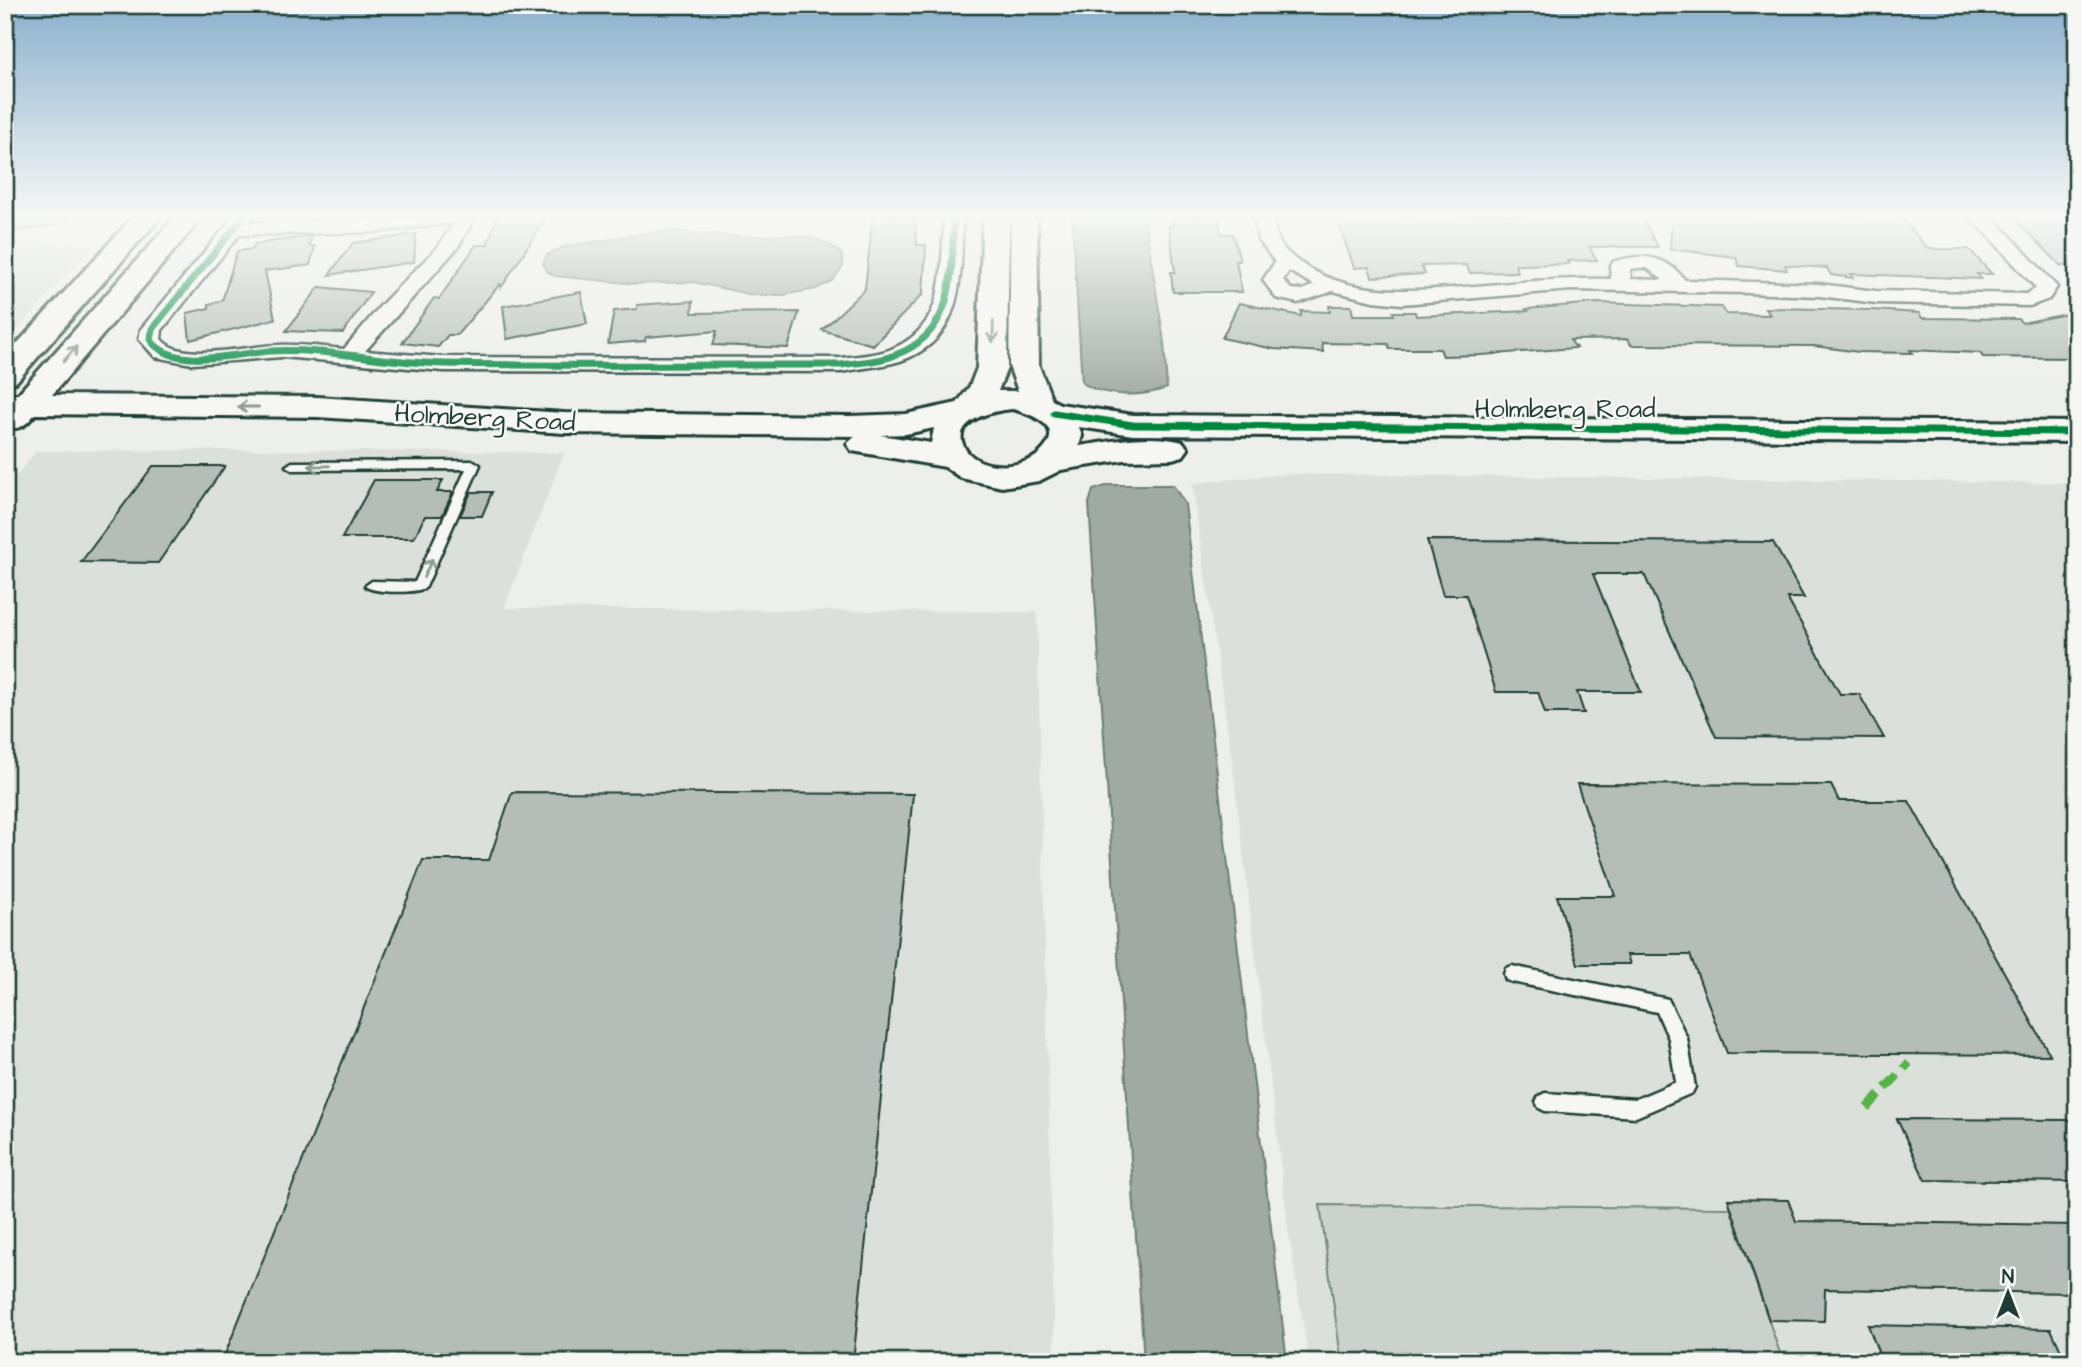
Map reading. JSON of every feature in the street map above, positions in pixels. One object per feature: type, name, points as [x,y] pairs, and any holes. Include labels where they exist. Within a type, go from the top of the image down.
[{"type":"street","points":[[5,375],[92,279]]},
{"type":"street","points":[[10,417],[134,279]]},
{"type":"street","points":[[193,279],[152,329],[150,339],[155,348],[165,354],[182,358],[272,351],[443,364],[805,366],[841,365],[894,356],[923,341],[942,314],[949,296],[950,279]]},
{"type":"street","points":[[349,357],[418,279]]},
{"type":"street","points":[[994,279],[992,368],[985,387],[968,409],[954,419],[946,438],[954,457],[967,467],[984,474],[1003,476],[1024,475],[1042,469],[1056,460],[1065,448],[1067,436],[1063,423],[1047,409],[1024,366],[1024,279]]},
{"type":"street","points":[[1274,279],[1278,290],[1284,294],[1301,297],[1311,295],[1322,281]]},
{"type":"street","points":[[1318,279],[1373,295],[1402,298],[1572,284],[1819,290],[1876,297],[1949,300],[2030,300],[2042,295],[2048,287],[2040,279]]},
{"type":"street","points":[[968,409],[998,399],[1013,399],[1047,409]]},
{"type":"street","name":"Holmberg Road","points":[[10,417],[317,407],[565,423],[850,426],[906,424],[968,409]]},
{"type":"street","name":"Holmberg Road","points":[[1047,409],[1133,425],[2077,432]]},
{"type":"street","name":"Holmberg Road","points":[[10,417],[368,430],[558,441],[852,443],[900,447],[954,457]]},
{"type":"street","name":"Holmberg Road","points":[[1056,460],[1124,450],[1243,448],[2077,454]]},
{"type":"lane","points":[[292,466],[474,465],[419,587],[372,586]]},
{"type":"lane","points":[[1512,974],[1662,1005],[1678,1038],[1686,1087],[1636,1108],[1545,1102]]},
{"type":"shaded area","points":[[5,279],[63,279],[5,344]]},
{"type":"shaded area","points":[[583,279],[834,279],[816,289],[783,295],[753,295],[693,282],[636,284]]},
{"type":"shaded area","points":[[1076,279],[1154,279],[1164,341],[1167,388],[1147,393],[1113,394],[1082,383]]},
{"type":"shaded area","points":[[36,451],[564,453],[504,608],[1037,612],[1055,1362],[5,1362],[5,490]]},
{"type":"shaded area","points":[[1287,474],[2077,483],[2077,1362],[1309,1362],[1289,1236],[1232,760],[1192,483]]},
{"type":"shaded area","points":[[1109,485],[1173,485],[1185,504],[1287,1362],[1144,1362],[1089,503],[1093,490]]},
{"type":"shaded area","points":[[1320,1205],[1730,1208],[1782,1359],[1341,1358]]},
{"type":"building","points":[[229,279],[267,279],[275,319],[190,340],[187,313],[209,308],[209,304],[222,301]]},
{"type":"building","points":[[453,279],[507,279],[457,335],[448,335],[438,347],[402,343],[434,298],[439,299]]},
{"type":"building","points":[[866,279],[924,279],[923,294],[873,345],[822,330],[865,289]]},
{"type":"building","points":[[1172,279],[1239,279],[1242,292],[1173,292]]},
{"type":"building","points":[[319,287],[371,292],[343,333],[286,331]]},
{"type":"building","points":[[581,292],[587,324],[507,339],[503,306]]},
{"type":"building","points":[[693,301],[692,313],[799,312],[788,348],[713,345],[717,331],[646,337],[645,341],[608,344],[614,311],[637,309],[637,305]]},
{"type":"building","points":[[1239,303],[1301,316],[1301,311],[1330,312],[1329,306],[1351,306],[1353,315],[1415,312],[1416,316],[1528,311],[1526,309],[1596,303],[1721,307],[1726,314],[1770,315],[1765,308],[1871,310],[1919,313],[1922,318],[2018,319],[2022,323],[2077,312],[2077,358],[1983,357],[1980,353],[1910,350],[1912,353],[1859,352],[1814,346],[1631,345],[1628,339],[1570,340],[1576,348],[1481,355],[1443,356],[1440,349],[1390,349],[1388,344],[1322,343],[1323,352],[1274,349],[1222,338]]},
{"type":"building","points":[[153,466],[225,466],[158,563],[81,562]]},
{"type":"building","points":[[374,480],[443,480],[437,492],[453,492],[442,516],[425,516],[414,538],[342,538]]},
{"type":"building","points":[[471,492],[492,492],[482,516],[460,516]]},
{"type":"building","points":[[1427,540],[1773,542],[1804,598],[1787,598],[1840,694],[1859,694],[1884,738],[1716,737],[1644,574],[1593,574],[1641,692],[1577,692],[1584,713],[1545,713],[1538,692],[1496,692],[1466,595],[1443,595]]},
{"type":"building","points":[[1577,784],[1831,785],[1839,801],[1909,801],[2050,1055],[1727,1053],[1690,955],[1627,955],[1630,964],[1578,964],[1557,896],[1615,896]]},
{"type":"building","points":[[512,792],[913,794],[853,1362],[222,1362],[423,860],[489,860]]},
{"type":"building","points":[[1897,1119],[2077,1120],[2077,1182],[1925,1180]]},
{"type":"building","points":[[1728,1199],[1788,1200],[1796,1221],[2077,1225],[2077,1293],[1825,1289],[1824,1321],[1769,1320]]},
{"type":"building","points":[[1868,1325],[2051,1329],[2066,1362],[1882,1362]]},
{"type":"marked path","points":[[1867,1108],[1909,1063]]},
{"type":"cycle path","points":[[193,279],[152,329],[150,339],[167,354],[192,358],[282,351],[443,364],[841,365],[894,356],[923,341],[942,314],[949,296],[950,279]]},
{"type":"cycle path","points":[[1054,413],[1133,425],[2077,432]]}]
